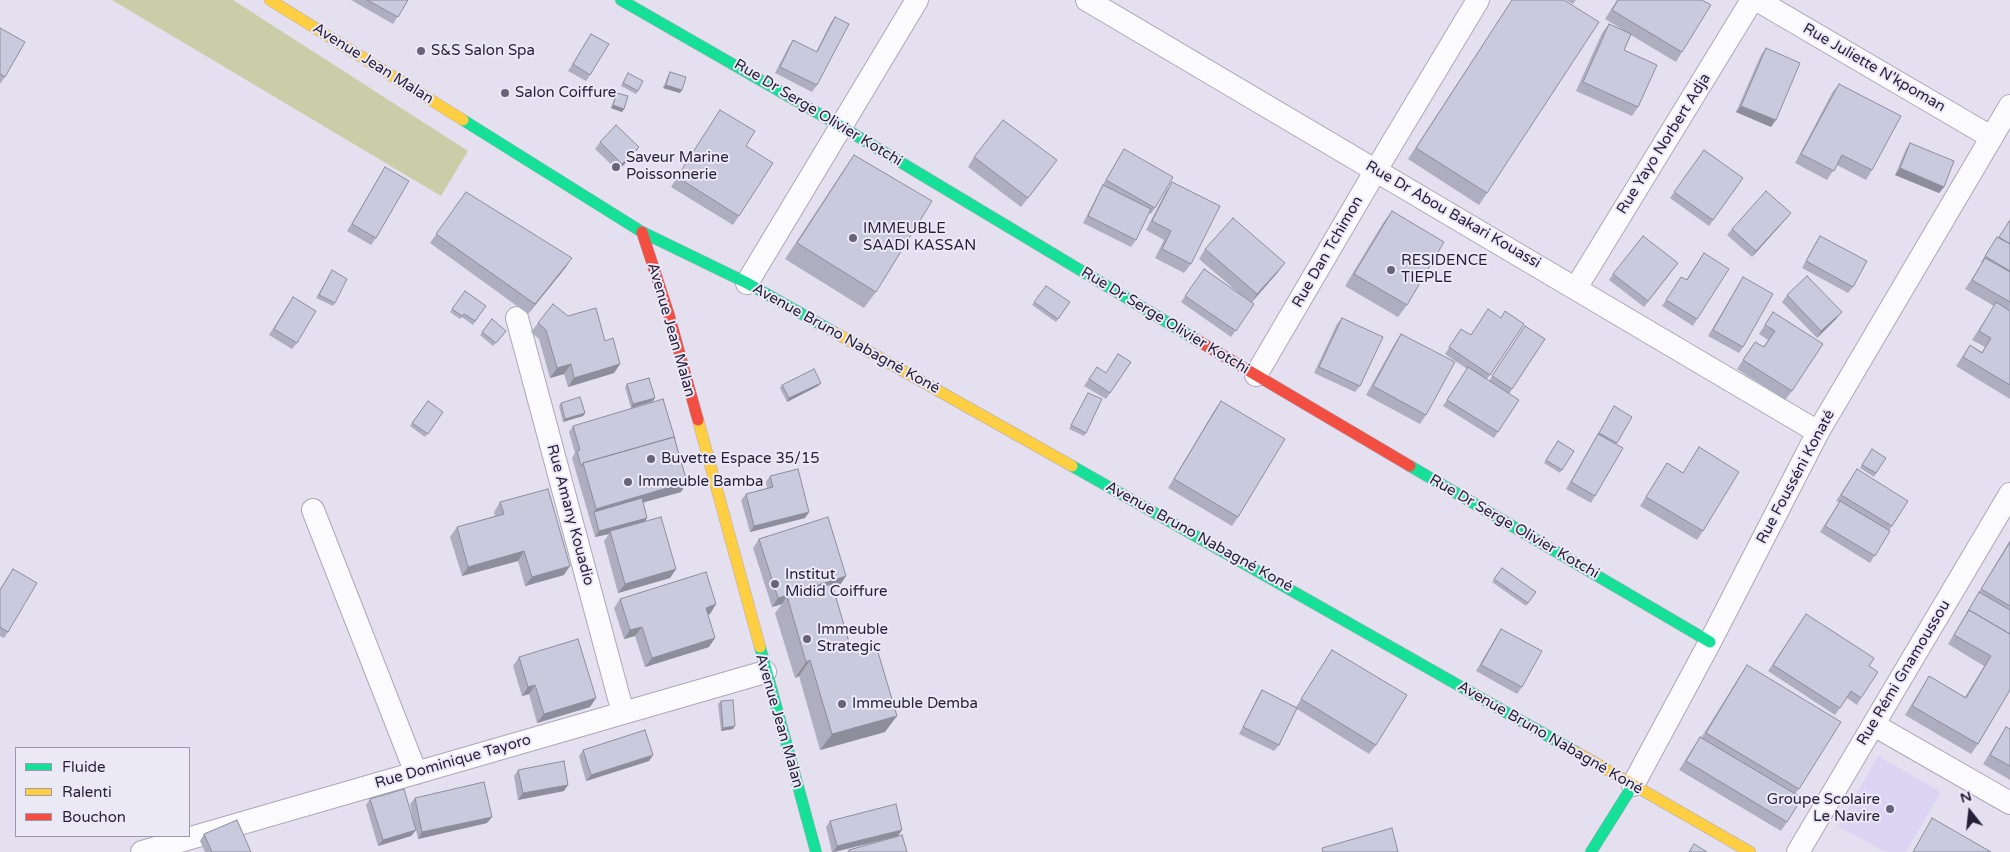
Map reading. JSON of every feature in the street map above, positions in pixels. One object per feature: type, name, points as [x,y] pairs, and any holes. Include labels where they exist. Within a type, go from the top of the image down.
[{"type":"main road","name":"Avenue Jean Malan","points":[[270,0],[642,232],[669,315],[765,672],[816,852]]},
{"type":"main road","name":"Rue Dr Serge Olivier Kotchi","points":[[626,1],[1710,642]]},
{"type":"main road","name":"Avenue Bruno Nabagné Koné","points":[[642,232],[747,283],[1418,661],[1750,852]]},
{"type":"main road","name":"Rue Fousséni Konaté","points":[[1591,852],[1632,785]]},
{"type":"street","points":[[747,283],[917,0]]},
{"type":"street","name":"Rue Dr Abou Bakari Kouassi","points":[[1087,0],[1818,432]]},
{"type":"street","name":"Rue Dan Tchimon","points":[[1256,375],[1478,0]]},
{"type":"street","name":"Rue Yayo Norbert Adja","points":[[1576,288],[1752,0]]},
{"type":"street","name":"Rue Juliette N'kpoman","points":[[1757,0],[1991,137]]},
{"type":"street","name":"Rue Fousséni Konaté","points":[[1632,785],[1710,642],[1818,432],[2010,106]]},
{"type":"street","name":"Rue Amany Kouadio","points":[[517,318],[623,713]]},
{"type":"street","name":"Rue Rémi Gnamoussou","points":[[1798,852],[2009,496]]},
{"type":"street","points":[[313,510],[416,773]]},
{"type":"street","name":"Rue Dominique Tayoro","points":[[142,852],[765,672]]},
{"type":"street","points":[[1874,725],[2010,803]]},
{"type":"shaded area","name":"Groupe Scolaire Le Navire","points":[[1878,756],[1941,792],[1906,852],[1885,852],[1838,826]]},
{"type":"green space","points":[[112,0],[233,0],[468,151],[441,196]]},
{"type":"building","points":[[367,0],[408,0],[398,17]]},
{"type":"building","points":[[1512,0],[1564,0],[1599,22],[1487,193],[1416,148]]},
{"type":"building","points":[[1618,0],[1702,0],[1711,5],[1682,52],[1612,10]]},
{"type":"building","points":[[835,17],[849,24],[817,85],[780,67],[793,40],[817,52]]},
{"type":"building","points":[[1609,24],[1631,34],[1624,50],[1657,65],[1638,107],[1583,82]]},
{"type":"building","points":[[0,28],[25,42],[5,77],[0,74]]},
{"type":"building","points":[[591,34],[609,44],[590,75],[573,64]]},
{"type":"building","points":[[1766,48],[1800,63],[1776,120],[1741,106]]},
{"type":"building","points":[[670,72],[686,77],[682,90],[666,85]]},
{"type":"building","points":[[628,73],[643,81],[638,91],[623,83]]},
{"type":"building","points":[[1839,84],[1901,116],[1872,170],[1842,155],[1834,171],[1801,154]]},
{"type":"building","points":[[617,93],[628,96],[624,109],[613,105]]},
{"type":"building","points":[[720,110],[755,131],[746,146],[773,163],[739,216],[677,177]]},
{"type":"building","points":[[1003,120],[1057,160],[1028,198],[974,157]]},
{"type":"building","points":[[616,125],[639,147],[622,164],[600,142]]},
{"type":"building","points":[[1910,143],[1954,161],[1944,187],[1900,168]]},
{"type":"building","points":[[1124,149],[1173,177],[1155,208],[1106,180]]},
{"type":"building","points":[[1704,150],[1743,178],[1713,220],[1674,192]]},
{"type":"building","name":"IMMEUBLE SAADI KASSAN","points":[[854,155],[932,201],[876,292],[797,243]]},
{"type":"building","points":[[385,167],[409,181],[376,238],[352,224]]},
{"type":"building","points":[[1172,182],[1220,206],[1191,264],[1162,249],[1171,231],[1152,221]]},
{"type":"building","points":[[1103,185],[1151,209],[1136,240],[1088,216]]},
{"type":"building","points":[[1766,191],[1791,213],[1756,251],[1732,229]]},
{"type":"building","points":[[466,192],[572,258],[535,304],[436,234]]},
{"type":"building","name":"RESIDENCE TIEPLE","points":[[1392,211],[1444,242],[1407,305],[1354,274]]},
{"type":"building","points":[[1233,218],[1285,263],[1257,294],[1205,249]]},
{"type":"building","points":[[2010,220],[2010,244],[1999,237]]},
{"type":"building","points":[[1643,236],[1678,263],[1648,301],[1613,274]]},
{"type":"building","points":[[1820,236],[1867,261],[1853,287],[1806,261]]},
{"type":"building","points":[[1997,237],[2010,244],[2010,271],[1985,256]]},
{"type":"building","points":[[1704,253],[1729,269],[1697,319],[1666,300],[1681,277],[1687,280]]},
{"type":"building","points":[[1985,258],[2010,272],[2010,302],[1972,280]]},
{"type":"building","points":[[1204,269],[1254,304],[1236,331],[1185,296]]},
{"type":"building","points":[[332,270],[347,279],[335,303],[319,295]]},
{"type":"building","points":[[1807,276],[1842,312],[1821,331],[1787,295]]},
{"type":"building","points":[[1743,277],[1773,294],[1743,347],[1713,330]]},
{"type":"building","points":[[1046,286],[1070,302],[1058,319],[1034,302]]},
{"type":"building","points":[[465,291],[486,306],[475,321],[464,314],[462,316],[452,309]]},
{"type":"building","points":[[293,297],[316,311],[297,343],[274,329]]},
{"type":"building","points":[[1996,302],[2010,311],[2010,385],[1963,357],[1970,345],[1982,353],[1991,338],[1979,331]]},
{"type":"building","points":[[553,304],[568,316],[596,308],[605,341],[613,338],[620,364],[574,378],[571,364],[557,368],[546,330],[538,323]]},
{"type":"building","points":[[1488,309],[1501,318],[1505,311],[1524,324],[1490,375],[1449,347],[1461,329],[1471,335]]},
{"type":"building","points":[[1773,312],[1823,344],[1792,391],[1743,360],[1755,342],[1764,347],[1775,331],[1765,325]]},
{"type":"building","points":[[1342,318],[1383,337],[1360,386],[1319,367]]},
{"type":"building","points":[[492,319],[506,331],[496,343],[482,332]]},
{"type":"building","points":[[1525,326],[1545,339],[1512,389],[1492,376]]},
{"type":"building","points":[[1401,334],[1455,362],[1426,415],[1373,386]]},
{"type":"building","points":[[1118,354],[1131,362],[1110,393],[1089,379],[1097,367],[1106,373]]},
{"type":"building","points":[[1468,367],[1519,400],[1498,432],[1447,400]]},
{"type":"building","points":[[814,369],[821,383],[789,398],[782,385]]},
{"type":"building","points":[[649,378],[655,398],[633,404],[627,384]]},
{"type":"building","points":[[1088,393],[1102,399],[1086,433],[1071,425]]},
{"type":"building","points":[[580,397],[585,413],[565,419],[561,403]]},
{"type":"building","points":[[663,399],[675,439],[674,437],[583,463],[581,466],[577,451],[580,450],[573,426]]},
{"type":"building","points":[[428,401],[443,412],[428,434],[412,423]]},
{"type":"building","points":[[1221,401],[1285,439],[1238,517],[1174,479]]},
{"type":"building","points":[[1614,406],[1632,417],[1617,443],[1599,433]]},
{"type":"building","points":[[1598,434],[1623,448],[1595,496],[1571,482]]},
{"type":"building","name":"Immeuble Bamba","points":[[674,437],[687,482],[596,509],[583,463]]},
{"type":"building","points":[[1558,441],[1574,451],[1562,470],[1546,460]]},
{"type":"building","points":[[1699,447],[1739,472],[1703,531],[1646,497],[1667,463],[1683,473]]},
{"type":"building","points":[[1872,449],[1886,458],[1876,473],[1862,465]]},
{"type":"building","points":[[798,469],[809,512],[754,526],[746,494],[773,487],[770,476]]},
{"type":"building","points":[[1857,469],[1908,501],[1892,526],[1841,495]]},
{"type":"building","points":[[548,489],[570,566],[532,577],[524,551],[468,567],[457,527],[504,514],[500,502]]},
{"type":"building","points":[[642,498],[647,518],[599,531],[594,512]]},
{"type":"building","points":[[1840,501],[1890,531],[1875,556],[1825,526]]},
{"type":"building","points":[[661,517],[676,569],[625,584],[610,531]]},
{"type":"building","points":[[828,517],[846,576],[778,598],[759,539]]},
{"type":"building","points":[[2010,542],[2010,606],[1981,589]]},
{"type":"building","points":[[1502,568],[1536,592],[1528,603],[1494,579]]},
{"type":"building","points":[[13,569],[37,583],[8,632],[0,627],[0,590]]},
{"type":"building","points":[[706,572],[716,604],[706,608],[715,638],[652,658],[642,627],[630,630],[620,599]]},
{"type":"building","points":[[832,584],[851,649],[875,642],[897,716],[832,734],[810,660],[806,662],[787,596]]},
{"type":"building","points":[[1979,592],[2010,610],[2010,634],[1969,610],[1967,613]]},
{"type":"building","points":[[1969,610],[2010,634],[2010,690],[1978,744],[1912,706],[1929,676],[1966,698],[1991,656],[1954,635]]},
{"type":"building","points":[[1806,614],[1874,658],[1869,666],[1878,672],[1861,698],[1851,691],[1840,708],[1773,665]]},
{"type":"building","points":[[1501,629],[1542,651],[1522,687],[1481,665]]},
{"type":"building","points":[[578,639],[596,698],[544,714],[535,685],[528,687],[519,657]]},
{"type":"building","points":[[1332,650],[1407,695],[1376,745],[1301,699]]},
{"type":"building","points":[[1747,665],[1841,722],[1799,789],[1706,733]]},
{"type":"building","points":[[1262,690],[1297,708],[1279,745],[1243,727]]},
{"type":"building","points":[[733,700],[735,726],[723,728],[721,701]]},
{"type":"building","points":[[2006,727],[2010,729],[2010,766],[1990,755]]},
{"type":"building","points":[[645,730],[653,755],[591,775],[583,750]]},
{"type":"building","points":[[1700,737],[1802,798],[1787,822],[1686,761]]},
{"type":"building","points":[[564,761],[568,785],[523,793],[518,770]]},
{"type":"building","points":[[484,782],[492,817],[422,832],[415,798]]},
{"type":"building","points":[[404,789],[416,830],[383,840],[370,799]]},
{"type":"building","points":[[896,804],[902,830],[837,846],[830,821]]},
{"type":"building","points":[[1932,818],[1991,852],[1913,852]]},
{"type":"building","points":[[237,820],[251,852],[212,852],[204,834]]},
{"type":"building","points":[[1392,828],[1398,852],[1323,852],[1322,848]]},
{"type":"building","points":[[902,835],[907,852],[849,852],[849,850]]},
{"type":"building","points":[[1694,844],[1707,852],[1689,852]]},
{"type":"traffic: fast","points":[[621,0],[842,127],[1195,339]]},
{"type":"traffic: fast","points":[[463,120],[642,232],[747,283],[834,332]]},
{"type":"traffic: fast","points":[[1072,466],[1576,752]]},
{"type":"traffic: fast","points":[[1410,466],[1710,642]]},
{"type":"traffic: fast","points":[[760,647],[816,852]]},
{"type":"traffic: fast","points":[[1591,852],[1633,785]]},
{"type":"traffic: slow","points":[[270,0],[463,120]]},
{"type":"traffic: slow","points":[[834,332],[1072,466]]},
{"type":"traffic: slow","points":[[698,420],[760,647]]},
{"type":"traffic: slow","points":[[1576,752],[1750,852]]},
{"type":"traffic: jam","points":[[642,232],[669,315],[698,420]]},
{"type":"traffic: jam","points":[[1195,339],[1410,466]]},
{"type":"place","name":"S&S Salon Spa","points":[[421,51]]},
{"type":"place","name":"Salon Coiffure","points":[[505,93]]},
{"type":"place","name":"Saveur Marine Poissonnerie","points":[[616,167]]},
{"type":"place","name":"IMMEUBLE SAADI KASSAN","points":[[853,238]]},
{"type":"place","name":"RESIDENCE TIEPLE","points":[[1391,270]]},
{"type":"place","name":"Buvette Espace 35/15","points":[[651,459]]},
{"type":"place","name":"Immeuble Bamba","points":[[628,482]]},
{"type":"place","name":"Institut Midid Coiffure","points":[[775,584]]},
{"type":"place","name":"Immeuble Strategic","points":[[807,639]]},
{"type":"place","name":"Immeuble Demba","points":[[842,704]]},
{"type":"place","name":"Groupe Scolaire Le Navire","points":[[1890,809]]}]
